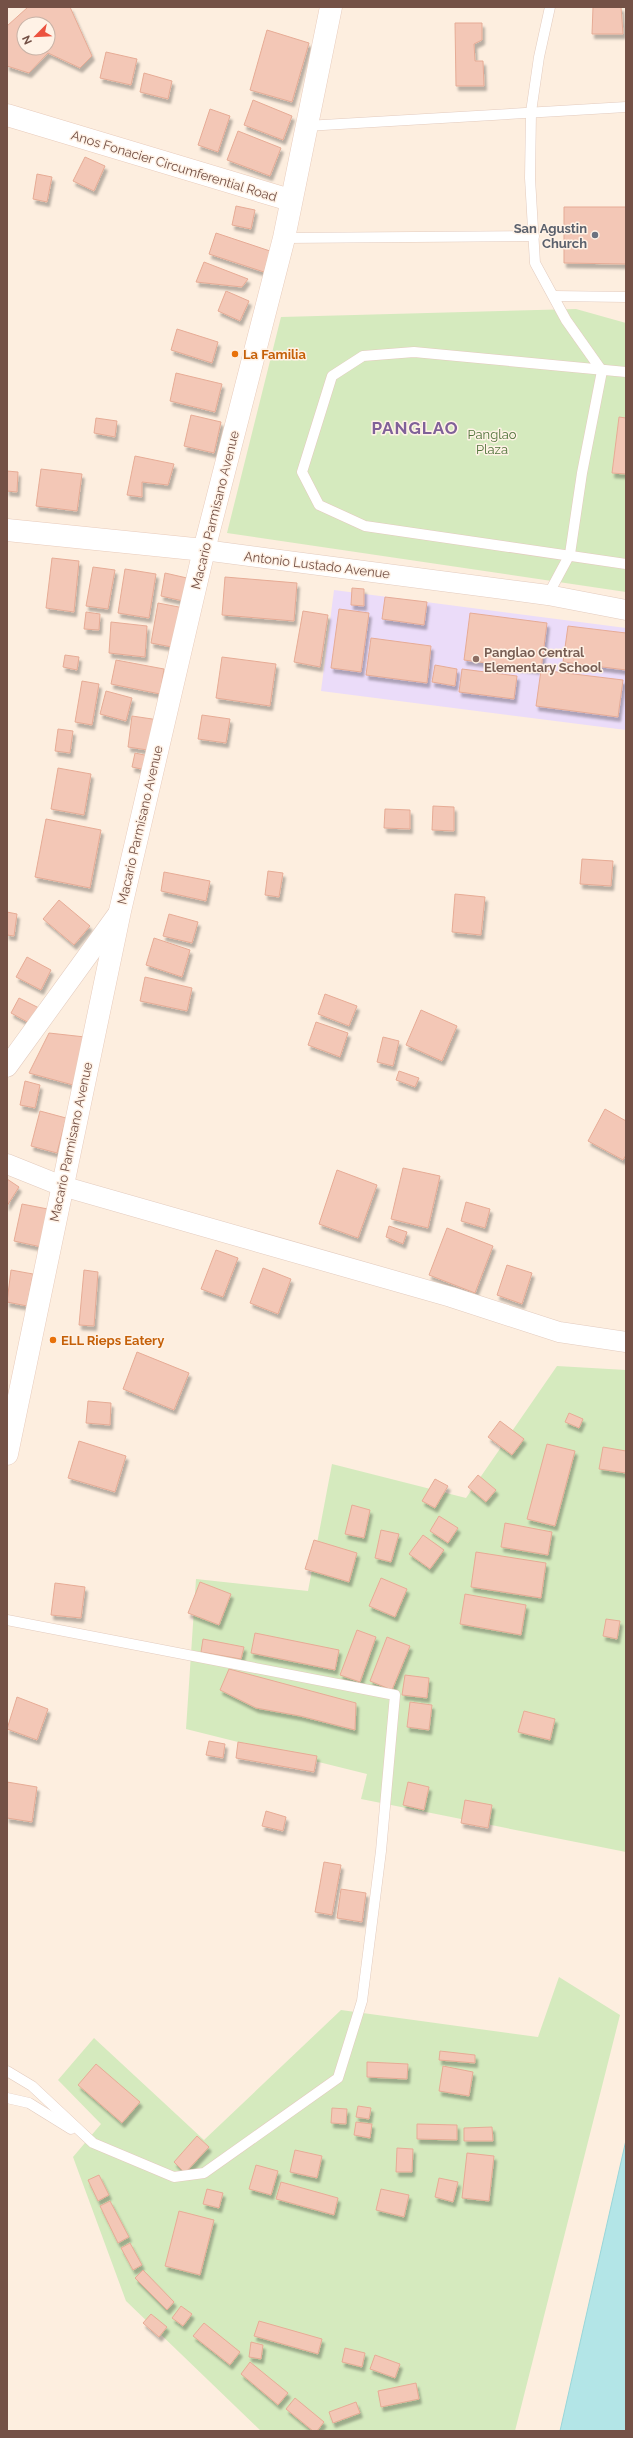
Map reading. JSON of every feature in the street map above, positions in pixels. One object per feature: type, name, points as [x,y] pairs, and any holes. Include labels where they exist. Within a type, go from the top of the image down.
[{"type":"street","name":"Anos Fonacier Circumferential Road","points":[[7,115],[290,200],[331,7]]},
{"type":"street","name":"Macario Parmisano Avenue","points":[[7,1454],[120,911],[204,550],[284,238],[290,200]]},
{"type":"street","name":"Antonio Lustado Avenue","points":[[7,530],[204,550],[548,595],[626,610]]},
{"type":"street","points":[[7,1067],[120,911]]},
{"type":"street","points":[[7,1164],[62,1186],[451,1297],[559,1332],[626,1342]]},
{"type":"lane","points":[[548,595],[570,554],[582,473],[602,371],[566,320],[535,263],[530,178],[531,112],[539,57],[550,7]]},
{"type":"lane","points":[[306,126],[626,107]]},
{"type":"lane","points":[[284,238],[534,236]]},
{"type":"lane","points":[[554,296],[626,297]]},
{"type":"lane","points":[[626,372],[602,371],[414,352],[363,356],[332,376],[302,472],[319,505],[365,526],[570,554],[626,564]]},
{"type":"lane","points":[[7,1620],[395,1695],[381,1851],[362,2001],[338,2078],[204,2173],[174,2177],[93,2143],[29,2103],[7,2098]]},
{"type":"lane","points":[[7,2071],[32,2086],[93,2143]]},
{"type":"shaded area","name":"Panglao Central Elementary School","points":[[334,590],[626,628],[626,730],[321,691]]},
{"type":"green space","name":"Panglao Plaza","points":[[576,309],[626,323],[626,592],[227,533],[281,317]]},
{"type":"green space","points":[[557,1366],[626,1370],[626,1852],[361,1799],[367,1774],[186,1729],[196,1579],[308,1591],[332,1464],[466,1498]]},
{"type":"green space","points":[[559,1977],[620,2015],[515,2431],[261,2431],[126,2301],[73,2157],[101,2124],[58,2080],[94,2038],[204,2140],[341,2010],[538,2037]]},
{"type":"water","points":[[626,2140],[626,2431],[560,2431]]},
{"type":"building","points":[[28,7],[70,7],[92,56],[80,68],[54,56],[56,56],[56,16],[18,16]]},
{"type":"building","points":[[593,7],[621,7],[623,34],[592,34]]},
{"type":"building","points":[[16,18],[16,56],[45,56],[29,73],[7,66],[7,26]]},
{"type":"building","points":[[455,23],[482,23],[482,40],[474,44],[475,61],[483,61],[484,86],[456,86]]},
{"type":"building","points":[[267,30],[309,43],[292,102],[250,90]]},
{"type":"building","points":[[106,52],[137,59],[131,85],[100,78]]},
{"type":"building","points":[[144,73],[172,81],[168,99],[140,92]]},
{"type":"building","points":[[253,100],[292,116],[283,140],[244,125]]},
{"type":"building","points":[[210,109],[230,116],[218,152],[198,145]]},
{"type":"building","points":[[238,131],[281,148],[270,176],[227,160]]},
{"type":"building","points":[[85,157],[105,166],[94,191],[73,181]]},
{"type":"building","points":[[37,174],[52,177],[47,202],[33,199]]},
{"type":"building","points":[[236,206],[255,210],[251,229],[232,225]]},
{"type":"building","name":"San Agustin Church","points":[[564,207],[626,207],[626,264],[564,263]]},
{"type":"building","points":[[216,233],[270,251],[264,272],[209,254]]},
{"type":"building","points":[[204,262],[248,279],[242,287],[196,282]]},
{"type":"building","points":[[226,291],[249,301],[240,321],[218,311]]},
{"type":"building","points":[[177,329],[218,342],[212,363],[171,350]]},
{"type":"building","points":[[176,373],[222,384],[215,412],[170,401]]},
{"type":"building","points":[[191,415],[221,422],[214,453],[184,446]]},
{"type":"building","points":[[619,417],[626,418],[626,474],[612,473]]},
{"type":"building","points":[[96,418],[117,421],[115,437],[94,433]]},
{"type":"building","points":[[135,456],[174,464],[168,485],[142,482],[142,497],[127,495]]},
{"type":"building","points":[[41,469],[82,474],[77,511],[36,506]]},
{"type":"building","points":[[7,471],[18,472],[17,492],[7,491]]},
{"type":"building","points":[[52,558],[79,561],[74,612],[46,608]]},
{"type":"building","points":[[93,567],[115,570],[108,609],[86,606]]},
{"type":"building","points":[[125,569],[156,574],[149,618],[118,613]]},
{"type":"building","points":[[165,573],[187,578],[183,601],[161,596]]},
{"type":"building","points":[[225,577],[297,583],[294,621],[222,615]]},
{"type":"building","points":[[352,588],[364,589],[364,606],[351,605]]},
{"type":"building","points":[[385,597],[427,602],[424,625],[382,619]]},
{"type":"building","points":[[158,603],[184,608],[177,648],[151,643]]},
{"type":"building","points":[[339,609],[369,613],[361,672],[331,668]]},
{"type":"building","points":[[303,611],[328,615],[320,667],[294,662]]},
{"type":"building","points":[[86,612],[100,614],[99,630],[84,629]]},
{"type":"building","points":[[470,613],[547,623],[541,670],[464,660]]},
{"type":"building","points":[[111,622],[147,626],[145,657],[109,653]]},
{"type":"building","points":[[568,626],[626,633],[626,670],[563,662]]},
{"type":"building","points":[[371,638],[431,646],[427,683],[366,675]]},
{"type":"building","points":[[65,655],[79,657],[77,670],[63,667]]},
{"type":"building","points":[[222,657],[276,664],[270,706],[216,698]]},
{"type":"building","points":[[116,660],[164,669],[160,694],[111,684]]},
{"type":"building","points":[[435,665],[457,669],[455,686],[432,682]]},
{"type":"building","points":[[462,669],[517,676],[514,699],[459,692]]},
{"type":"building","points":[[541,670],[623,680],[618,717],[536,706]]},
{"type":"building","points":[[82,681],[99,684],[92,725],[75,722]]},
{"type":"building","points":[[106,691],[132,698],[126,721],[100,714]]},
{"type":"building","points":[[202,715],[230,719],[226,743],[198,739]]},
{"type":"building","points":[[132,716],[159,720],[154,751],[128,747]]},
{"type":"building","points":[[58,729],[73,731],[70,753],[55,751]]},
{"type":"building","points":[[135,753],[149,756],[146,770],[132,767]]},
{"type":"building","points":[[58,768],[91,774],[84,815],[51,809]]},
{"type":"building","points":[[433,806],[454,807],[454,831],[432,830]]},
{"type":"building","points":[[385,809],[410,810],[410,829],[384,828]]},
{"type":"building","points":[[46,819],[101,830],[90,888],[35,877]]},
{"type":"building","points":[[582,859],[613,861],[611,886],[580,884]]},
{"type":"building","points":[[268,871],[283,873],[279,897],[265,895]]},
{"type":"building","points":[[164,872],[210,881],[206,901],[161,891]]},
{"type":"building","points":[[455,894],[485,897],[481,935],[452,932]]},
{"type":"building","points":[[59,900],[90,926],[74,945],[43,919]]},
{"type":"building","points":[[7,912],[17,914],[14,936],[7,935]]},
{"type":"building","points":[[169,914],[198,922],[192,943],[163,936]]},
{"type":"building","points":[[154,938],[190,950],[182,977],[146,965]]},
{"type":"building","points":[[27,957],[51,970],[41,990],[16,977]]},
{"type":"building","points":[[145,977],[192,988],[187,1011],[140,1001]]},
{"type":"building","points":[[325,994],[357,1006],[349,1026],[318,1014]]},
{"type":"building","points":[[19,998],[39,1008],[31,1024],[11,1013]]},
{"type":"building","points":[[421,1010],[457,1026],[442,1061],[406,1045]]},
{"type":"building","points":[[316,1022],[348,1033],[340,1057],[308,1045]]},
{"type":"building","points":[[49,1033],[85,1037],[73,1085],[29,1073]]},
{"type":"building","points":[[383,1037],[399,1041],[393,1066],[377,1062]]},
{"type":"building","points":[[399,1071],[419,1078],[415,1087],[396,1080]]},
{"type":"building","points":[[25,1081],[40,1085],[35,1108],[20,1105]]},
{"type":"building","points":[[605,1109],[626,1121],[626,1155],[623,1160],[588,1141]]},
{"type":"building","points":[[40,1111],[66,1118],[57,1153],[31,1146]]},
{"type":"building","points":[[403,1168],[440,1176],[428,1228],[391,1219]]},
{"type":"building","points":[[337,1170],[377,1185],[358,1238],[319,1224]]},
{"type":"building","points":[[7,1179],[19,1187],[7,1206]]},
{"type":"building","points":[[466,1202],[490,1209],[485,1228],[461,1221]]},
{"type":"building","points":[[22,1204],[53,1210],[46,1248],[14,1241]]},
{"type":"building","points":[[389,1226],[407,1232],[403,1244],[386,1237]]},
{"type":"building","points":[[447,1228],[493,1246],[475,1293],[429,1275]]},
{"type":"building","points":[[216,1250],[238,1258],[223,1297],[201,1289]]},
{"type":"building","points":[[507,1265],[532,1273],[522,1304],[497,1295]]},
{"type":"building","points":[[263,1268],[291,1279],[278,1314],[250,1303]]},
{"type":"building","points":[[11,1270],[33,1274],[27,1306],[7,1302]]},
{"type":"building","points":[[84,1270],[98,1272],[94,1326],[79,1325]]},
{"type":"building","points":[[137,1352],[189,1373],[174,1410],[123,1389]]},
{"type":"building","points":[[88,1401],[111,1403],[110,1425],[86,1423]]},
{"type":"building","points":[[569,1413],[583,1419],[579,1428],[565,1422]]},
{"type":"building","points":[[500,1421],[524,1439],[512,1455],[488,1437]]},
{"type":"building","points":[[79,1441],[126,1456],[115,1492],[68,1478]]},
{"type":"building","points":[[547,1444],[575,1451],[555,1526],[527,1519]]},
{"type":"building","points":[[603,1447],[626,1451],[626,1473],[599,1469]]},
{"type":"building","points":[[478,1475],[496,1490],[486,1502],[468,1487]]},
{"type":"building","points":[[435,1479],[448,1486],[435,1508],[422,1501]]},
{"type":"building","points":[[352,1505],[370,1510],[364,1538],[345,1534]]},
{"type":"building","points":[[439,1516],[458,1528],[448,1543],[430,1531]]},
{"type":"building","points":[[505,1523],[552,1532],[548,1555],[501,1547]]},
{"type":"building","points":[[381,1530],[399,1534],[391,1562],[375,1558]]},
{"type":"building","points":[[423,1535],[444,1550],[430,1569],[409,1554]]},
{"type":"building","points":[[314,1540],[357,1553],[349,1582],[305,1569]]},
{"type":"building","points":[[476,1552],[546,1563],[541,1598],[471,1587]]},
{"type":"building","points":[[381,1578],[407,1589],[395,1617],[369,1606]]},
{"type":"building","points":[[200,1582],[231,1594],[219,1625],[188,1613]]},
{"type":"building","points":[[55,1583],[85,1587],[81,1618],[51,1615]]},
{"type":"building","points":[[465,1594],[526,1605],[521,1635],[460,1624]]},
{"type":"building","points":[[606,1619],[620,1621],[617,1639],[603,1636]]},
{"type":"building","points":[[357,1630],[376,1637],[360,1682],[340,1675]]},
{"type":"building","points":[[255,1633],[339,1650],[335,1670],[251,1653]]},
{"type":"building","points":[[387,1637],[410,1646],[392,1690],[370,1681]]},
{"type":"building","points":[[203,1639],[244,1647],[241,1659],[201,1652]]},
{"type":"building","points":[[229,1669],[356,1703],[355,1730],[300,1716],[256,1708],[220,1690]]},
{"type":"building","points":[[405,1675],[429,1678],[427,1698],[402,1695]]},
{"type":"building","points":[[17,1697],[48,1709],[37,1740],[7,1729]]},
{"type":"building","points":[[410,1702],[432,1705],[429,1730],[407,1727]]},
{"type":"building","points":[[524,1711],[555,1719],[550,1740],[518,1732]]},
{"type":"building","points":[[209,1741],[225,1744],[223,1758],[206,1755]]},
{"type":"building","points":[[238,1742],[317,1756],[314,1772],[236,1758]]},
{"type":"building","points":[[7,1782],[37,1787],[32,1822],[7,1818]]},
{"type":"building","points":[[408,1782],[429,1787],[424,1810],[403,1805]]},
{"type":"building","points":[[465,1800],[492,1805],[488,1828],[461,1823]]},
{"type":"building","points":[[266,1811],[286,1817],[283,1831],[262,1826]]},
{"type":"building","points":[[324,1862],[341,1865],[332,1915],[315,1912]]},
{"type":"building","points":[[341,1889],[366,1893],[362,1922],[337,1918]]},
{"type":"building","points":[[440,2051],[475,2055],[475,2063],[439,2060]]},
{"type":"building","points":[[367,2062],[408,2064],[407,2079],[367,2077]]},
{"type":"building","points":[[96,2064],[140,2102],[122,2123],[78,2085]]},
{"type":"building","points":[[443,2066],[473,2072],[469,2096],[439,2091]]},
{"type":"building","points":[[358,2106],[371,2108],[369,2119],[356,2117]]},
{"type":"building","points":[[332,2108],[347,2109],[346,2124],[331,2123]]},
{"type":"building","points":[[356,2122],[372,2124],[370,2138],[354,2135]]},
{"type":"building","points":[[417,2124],[457,2125],[457,2140],[417,2139]]},
{"type":"building","points":[[492,2127],[493,2141],[464,2141],[464,2128]]},
{"type":"building","points":[[197,2136],[209,2147],[185,2173],[174,2162]]},
{"type":"building","points":[[397,2148],[413,2149],[412,2172],[396,2172]]},
{"type":"building","points":[[295,2150],[322,2156],[317,2178],[290,2172]]},
{"type":"building","points":[[467,2153],[494,2156],[489,2201],[462,2198]]},
{"type":"building","points":[[256,2165],[278,2171],[271,2195],[249,2189]]},
{"type":"building","points":[[99,2175],[109,2195],[98,2201],[88,2180]]},
{"type":"building","points":[[439,2178],[458,2182],[453,2202],[435,2197]]},
{"type":"building","points":[[281,2182],[338,2198],[334,2215],[276,2199]]},
{"type":"building","points":[[207,2189],[223,2193],[219,2208],[203,2204]]},
{"type":"building","points":[[381,2189],[409,2195],[404,2217],[376,2210]]},
{"type":"building","points":[[110,2201],[129,2237],[118,2243],[100,2206]]},
{"type":"building","points":[[179,2211],[214,2220],[200,2275],[165,2266]]},
{"type":"building","points":[[130,2243],[142,2265],[133,2270],[121,2248]]},
{"type":"building","points":[[143,2270],[174,2302],[167,2310],[135,2278]]},
{"type":"building","points":[[181,2306],[192,2314],[183,2326],[172,2318]]},
{"type":"building","points":[[151,2314],[167,2327],[159,2337],[143,2323]]},
{"type":"building","points":[[259,2321],[322,2339],[318,2354],[254,2336]]},
{"type":"building","points":[[204,2323],[240,2352],[230,2365],[193,2336]]},
{"type":"building","points":[[251,2342],[263,2345],[261,2359],[249,2357]]},
{"type":"building","points":[[345,2348],[365,2353],[362,2367],[342,2362]]},
{"type":"building","points":[[375,2355],[400,2364],[395,2378],[370,2369]]},
{"type":"building","points":[[250,2362],[288,2393],[278,2405],[241,2374]]},
{"type":"building","points":[[416,2383],[419,2399],[381,2407],[378,2391]]},
{"type":"building","points":[[295,2398],[324,2422],[317,2431],[313,2431],[286,2409]]},
{"type":"building","points":[[356,2402],[360,2413],[333,2423],[329,2412]]},
{"type":"place","name":"San Agustin Church","points":[[595,235]]},
{"type":"place","name":"La Familia","points":[[235,354]]},
{"type":"place","name":"Panglao Central Elementary School","points":[[476,659]]},
{"type":"place","name":"ELL Rieps Eatery","points":[[53,1340]]},
{"type":"district","name":"PANGLAO","points":[[415,428]]}]
